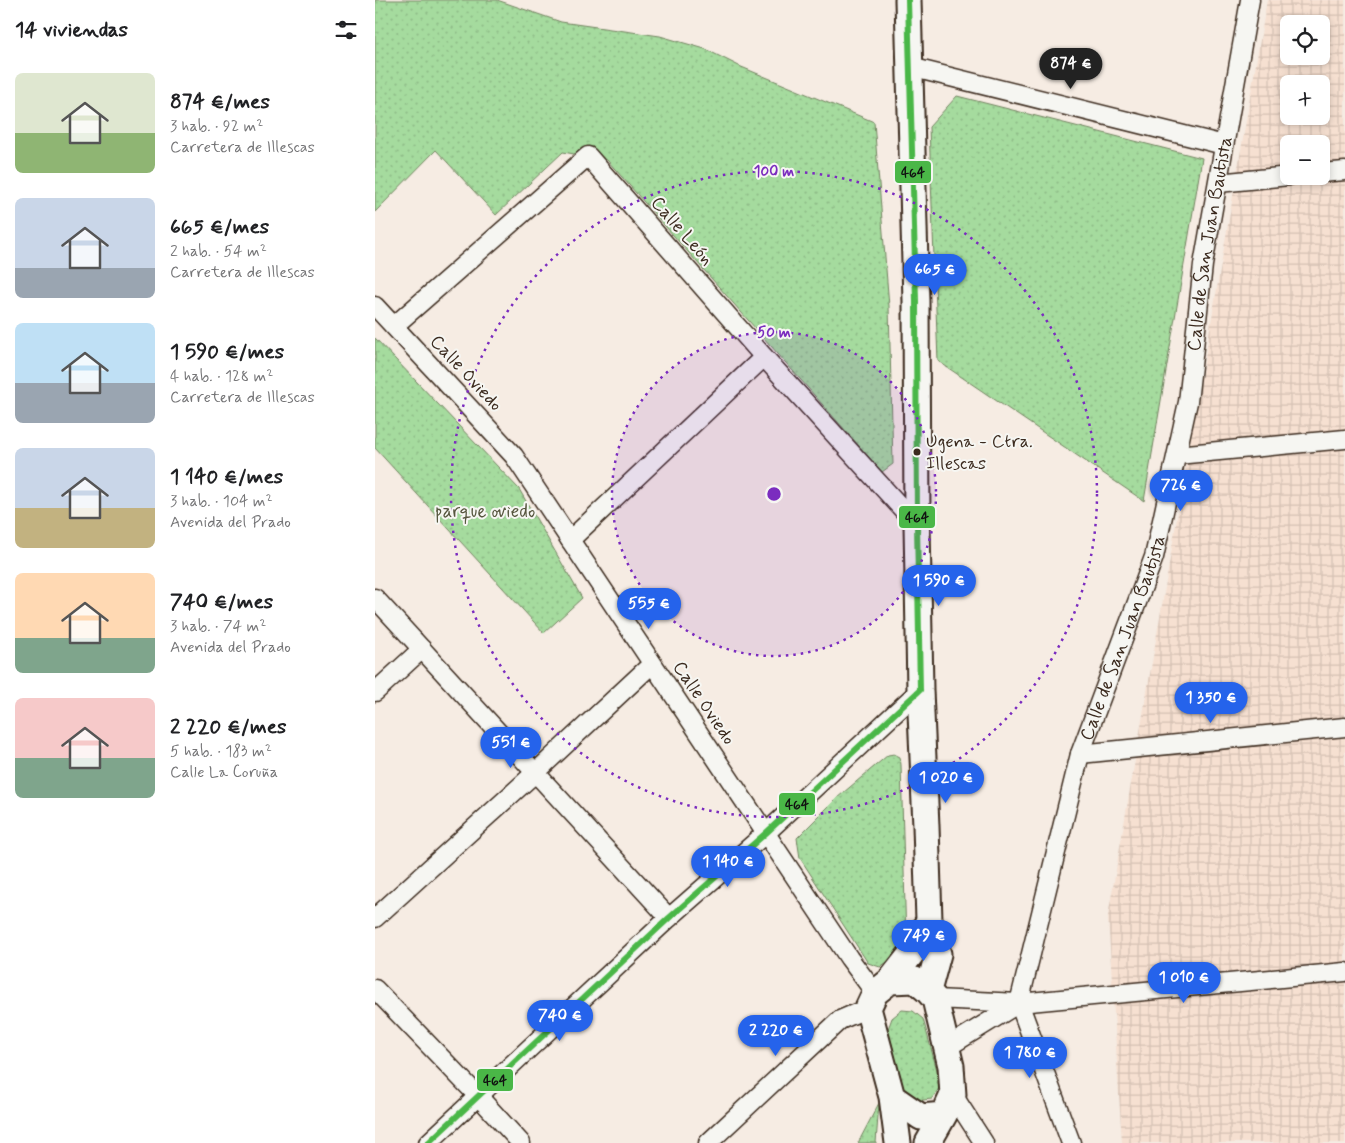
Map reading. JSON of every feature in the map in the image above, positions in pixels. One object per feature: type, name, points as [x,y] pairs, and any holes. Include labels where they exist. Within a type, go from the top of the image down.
[{"type":"street","points":[[908,0],[921,690],[929,920],[938,954],[931,995],[951,1066],[949,1105],[928,1143]]},
{"type":"street","name":"Calle de San Juan Bautista","points":[[1019,1003],[1080,754],[1154,557],[1188,402],[1203,265],[1250,0]]},
{"type":"street","points":[[910,67],[1225,145]]},
{"type":"street","name":"Calle León","points":[[394,326],[588,156],[764,357],[917,525]]},
{"type":"street","points":[[1330,172],[1345,170]]},
{"type":"street","points":[[1218,183],[1280,177]]},
{"type":"street","name":"Calle Oviedo","points":[[375,306],[514,456],[849,958],[878,994]]},
{"type":"street","points":[[570,540],[764,357]]},
{"type":"street","points":[[1177,455],[1345,439]]},
{"type":"street","points":[[375,598],[669,918]]},
{"type":"street","points":[[375,692],[422,648]]},
{"type":"street","points":[[375,918],[652,664]]},
{"type":"street","points":[[428,1143],[669,918],[766,833],[921,690]]},
{"type":"street","points":[[1080,754],[1345,727]]},
{"type":"street","points":[[898,1143],[878,994],[913,953],[929,920]]},
{"type":"street","points":[[708,1143],[840,1020],[878,994],[915,980],[931,995],[1019,1003],[1345,972]]},
{"type":"street","points":[[375,989],[521,1143]]},
{"type":"street","points":[[946,1048],[1019,1003]]},
{"type":"street","points":[[1019,1003],[1071,1143]]},
{"type":"street","points":[[892,1097],[921,1117],[949,1105]]},
{"type":"street","points":[[949,1105],[984,1143]]},
{"type":"shaded area","points":[[1267,0],[1345,0],[1345,1143],[1122,1143],[1108,916]]},
{"type":"green space","points":[[375,0],[497,0],[561,22],[660,36],[705,49],[739,66],[874,122],[889,306],[893,464],[882,472],[607,160],[563,152],[496,215],[436,150],[375,212]]},
{"type":"green space","points":[[957,96],[1202,158],[1144,501],[938,361],[929,127]]},
{"type":"green space","name":"parque oviedo","points":[[375,338],[519,489],[582,598],[544,633],[375,448]]},
{"type":"green space","points":[[894,754],[900,757],[901,765],[906,941],[899,954],[880,967],[868,963],[800,858],[797,838],[837,798],[888,755]]},
{"type":"green space","points":[[902,1010],[913,1011],[923,1019],[941,1085],[932,1099],[914,1101],[904,1092],[888,1029],[892,1018]]},
{"type":"green space","points":[[879,1103],[876,1143],[858,1143]]},
{"type":"transit line","name":"464","points":[[908,0],[916,301],[920,690]]},
{"type":"transit line","name":"464","points":[[428,1143],[669,918],[766,833],[920,690]]},
{"type":"place","name":"Ugena - Ctra. Illescas","points":[[917,452]]}]
